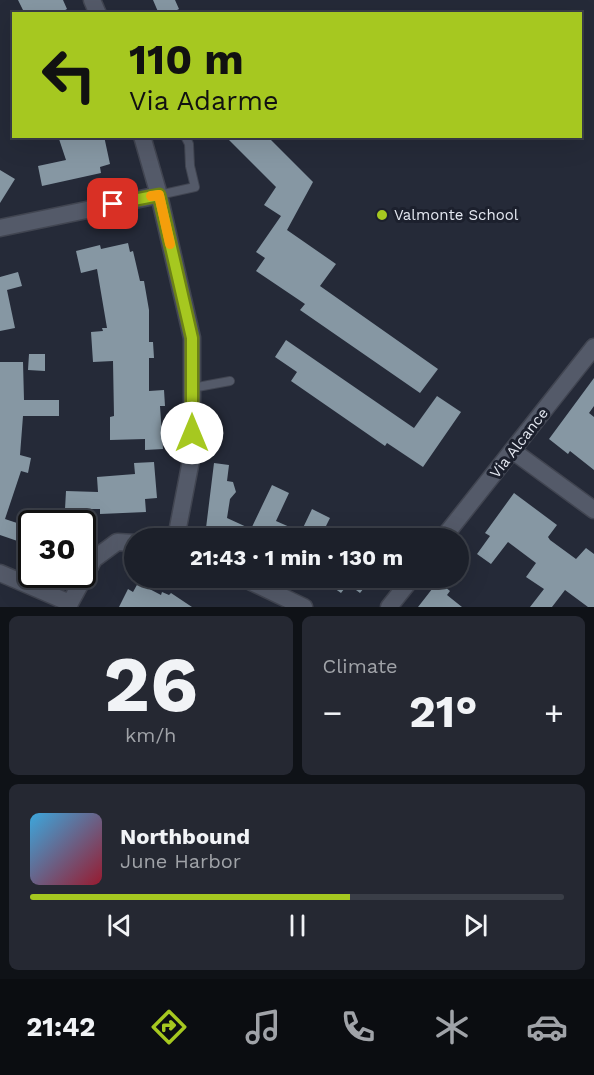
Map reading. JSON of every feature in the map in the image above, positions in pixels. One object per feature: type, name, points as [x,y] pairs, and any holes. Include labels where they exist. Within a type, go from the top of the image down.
[{"type":"street","points":[[143,138],[159,195],[192,338],[192,455],[178,528]]},
{"type":"street","points":[[0,228],[159,195]]},
{"type":"street","name":"Via Alcance","points":[[451,528],[594,348]]},
{"type":"street","points":[[513,451],[594,510]]},
{"type":"street","points":[[0,573],[69,605],[94,559],[117,542],[124,542]]},
{"type":"street","points":[[264,588],[304,607]]},
{"type":"street","points":[[389,607],[404,588]]},
{"type":"lane","points":[[159,195],[195,187],[190,166],[189,144],[186,138]]},
{"type":"lane","points":[[192,388],[230,381]]},
{"type":"building","points":[[18,0],[63,0],[67,9],[62,12],[24,12]]},
{"type":"building","points":[[153,0],[175,0],[179,9],[173,12],[158,12]]},
{"type":"building","points":[[59,138],[104,138],[110,164],[100,167],[101,173],[42,186],[38,166],[66,160]]},
{"type":"building","points":[[227,138],[269,138],[313,182],[287,230],[336,264],[320,286],[438,369],[420,393],[300,310],[305,304],[256,271],[265,258],[256,252],[281,216],[264,205],[276,187]]},
{"type":"building","points":[[0,170],[15,179],[0,203]]},
{"type":"building","points":[[128,243],[130,252],[133,251],[140,281],[144,281],[149,310],[149,342],[153,342],[154,358],[149,358],[149,391],[164,390],[165,406],[160,406],[163,449],[145,450],[145,439],[110,440],[110,417],[114,416],[113,361],[93,362],[91,332],[103,331],[102,328],[107,328],[97,269],[81,273],[76,251],[100,245],[101,249]]},
{"type":"building","points":[[18,272],[22,286],[7,290],[15,328],[0,331],[0,277]]},
{"type":"building","points":[[286,340],[414,428],[437,396],[461,412],[423,467],[387,443],[385,446],[291,381],[297,372],[275,357]]},
{"type":"building","points":[[29,354],[45,354],[45,371],[28,370]]},
{"type":"building","points":[[0,362],[23,362],[24,400],[59,400],[59,416],[23,416],[20,455],[31,458],[28,473],[21,471],[5,519],[18,523],[18,541],[0,535]]},
{"type":"building","points":[[594,378],[594,406],[589,413],[594,417],[594,470],[570,451],[568,454],[549,439]]},
{"type":"building","points":[[154,462],[157,498],[145,499],[146,512],[100,514],[100,509],[65,509],[66,491],[98,492],[97,477],[135,474],[134,463]]},
{"type":"building","points":[[214,463],[229,465],[227,481],[233,482],[236,492],[230,499],[227,518],[249,528],[206,528]]},
{"type":"building","points":[[272,485],[289,493],[276,521],[292,528],[251,528]]},
{"type":"building","points":[[514,493],[557,525],[548,537],[550,540],[576,559],[586,548],[594,554],[594,607],[588,607],[565,590],[552,607],[530,607],[544,589],[526,577],[536,563],[508,542],[491,564],[477,554],[490,536],[485,533]]},
{"type":"building","points":[[312,509],[330,518],[325,528],[303,528]]},
{"type":"building","points":[[135,588],[148,588],[161,595],[162,592],[169,595],[171,593],[192,607],[119,607],[128,589],[133,592]]},
{"type":"building","points":[[334,588],[345,588],[341,593]]},
{"type":"building","points":[[353,588],[364,588],[360,593]]},
{"type":"building","points":[[433,588],[446,588],[450,591],[447,595],[462,607],[418,607]]},
{"type":"slow traffic","points":[[151,196],[159,195],[170,244]]},
{"type":"place","name":"Valmonte School","points":[[382,215]]},
{"type":"route","points":[[113,204],[159,195],[192,338],[192,433]]}]
